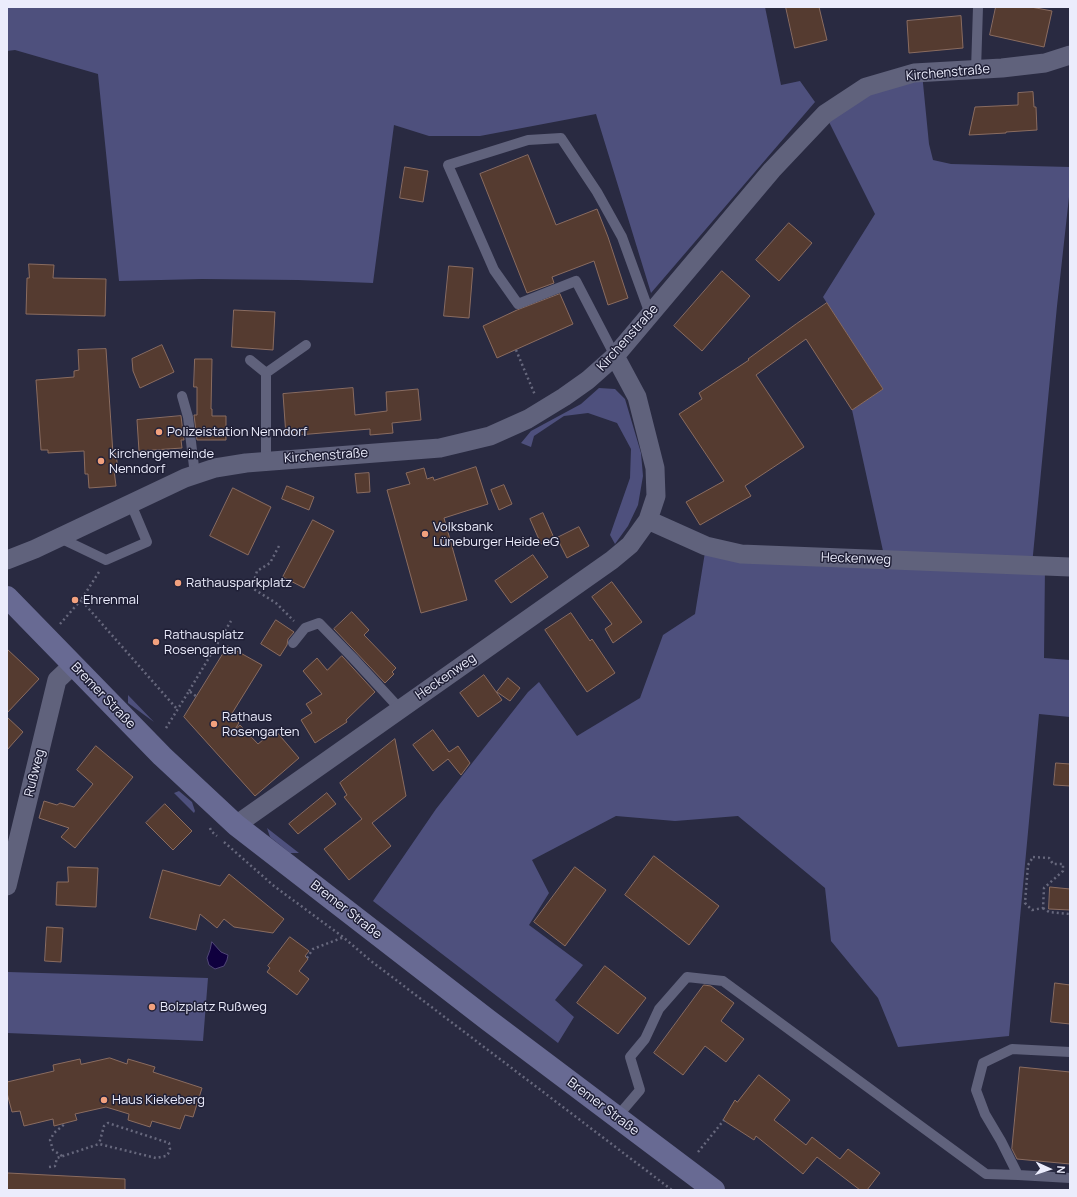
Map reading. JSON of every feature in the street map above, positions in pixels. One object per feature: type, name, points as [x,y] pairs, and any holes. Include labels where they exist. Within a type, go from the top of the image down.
[{"type":"main road","name":"Bremer Straße","points":[[7,597],[162,756],[236,825],[488,1020],[714,1190]]},
{"type":"street","name":"Kirchenstraße","points":[[7,560],[60,538],[185,478],[215,468],[266,461],[440,448],[490,436],[528,419],[588,380],[615,356],[772,170],[825,114],[866,87],[914,73],[976,70],[1045,63],[1070,55]]},
{"type":"street","name":"Heckenweg","points":[[236,825],[612,560],[630,545],[648,520],[656,496],[655,468],[637,397],[615,356]]},
{"type":"street","name":"Heckenweg","points":[[648,520],[706,546],[741,554],[1070,567]]},
{"type":"street","name":"Rußweg","points":[[7,886],[57,680],[73,665]]},
{"type":"lane","points":[[976,70],[978,7]]},
{"type":"lane","points":[[615,356],[576,282],[518,304],[494,270],[448,165],[528,140],[561,138],[597,192],[622,237],[650,314]]},
{"type":"lane","points":[[266,373],[306,345]]},
{"type":"lane","points":[[250,360],[266,373]]},
{"type":"lane","points":[[266,373],[266,461]]},
{"type":"lane","points":[[182,396],[188,417],[195,474]]},
{"type":"lane","points":[[60,538],[106,560],[147,542],[131,504]]},
{"type":"lane","points":[[293,643],[302,631],[319,623],[400,709]]},
{"type":"lane","points":[[617,1117],[640,1090],[630,1057],[645,1039],[659,1009],[687,977],[723,981],[986,1174],[1070,1178]]},
{"type":"lane","points":[[1018,1175],[1001,1141],[985,1114],[976,1090],[983,1063],[1012,1049],[1070,1052]]},
{"type":"path","points":[[516,350],[542,410]]},
{"type":"path","points":[[279,546],[270,563],[257,571],[252,588],[276,603],[302,631]]},
{"type":"path","points":[[63,621],[81,600],[106,560]]},
{"type":"path","points":[[81,600],[177,709]]},
{"type":"path","points":[[166,728],[232,621]]},
{"type":"path","points":[[189,691],[197,697]]},
{"type":"path","points":[[211,831],[274,886],[343,937],[371,961],[672,1190]]},
{"type":"path","points":[[1043,908],[1044,888],[1063,872],[1063,864],[1053,864],[1048,858],[1033,857],[1028,865],[1025,903],[1032,910],[1043,908],[1049,912],[1070,914]]},
{"type":"path","points":[[307,958],[313,949],[343,937],[357,919]]},
{"type":"path","points":[[698,1152],[724,1120]]},
{"type":"path","points":[[62,1156],[53,1150],[50,1140],[54,1132],[66,1123]]},
{"type":"path","points":[[49,1167],[55,1166],[58,1158],[62,1156],[99,1144],[156,1158],[166,1156],[170,1149],[169,1142],[108,1123],[104,1126],[99,1144]]},
{"type":"shaded area","points":[[7,7],[765,7],[781,85],[800,81],[815,102],[651,293],[596,114],[480,136],[429,136],[394,125],[373,283],[298,280],[202,279],[119,281],[98,74],[15,50],[7,51]]},
{"type":"shaded area","points":[[922,73],[929,144],[933,160],[951,164],[1070,167],[1070,188],[1032,565],[1045,566],[1044,658],[1070,660],[1070,717],[1039,714],[1009,1036],[898,1047],[878,998],[831,941],[825,888],[738,816],[675,821],[616,816],[532,860],[549,893],[529,925],[583,965],[555,1000],[574,1017],[558,1043],[373,901],[436,809],[528,692],[539,682],[577,736],[640,698],[663,635],[695,614],[706,546],[885,560],[852,410],[883,389],[823,297],[875,214],[825,114]]},
{"type":"shaded area","points":[[599,388],[615,389],[625,399],[641,453],[643,476],[638,505],[628,526],[615,544],[610,535],[630,478],[631,449],[617,423],[588,413],[564,416],[534,436],[531,447],[521,443],[531,431],[581,404]]},
{"type":"shaded area","points":[[128,695],[154,722],[128,703]]},
{"type":"shaded area","points":[[179,791],[192,802],[195,811],[194,813],[174,793]]},
{"type":"shaded area","points":[[267,828],[299,853],[290,853],[270,837]]},
{"type":"shaded area","points":[[212,942],[221,952],[228,955],[224,966],[215,969],[209,965],[207,958]]},
{"type":"shaded area","points":[[8,972],[208,978],[203,1041],[7,1033]]},
{"type":"building","points":[[786,7],[819,7],[827,40],[795,48]]},
{"type":"building","points":[[996,7],[1031,7],[1052,11],[1044,47],[990,35]]},
{"type":"building","points":[[961,16],[963,48],[909,53],[907,21]]},
{"type":"building","points":[[1033,92],[1034,107],[1036,107],[1037,130],[969,135],[975,107],[1018,105],[1018,93]]},
{"type":"building","points":[[528,155],[556,225],[597,209],[628,298],[608,305],[594,261],[552,277],[554,283],[527,293],[480,174]]},
{"type":"building","points":[[405,167],[428,171],[423,202],[400,198]]},
{"type":"building","points":[[789,223],[812,243],[779,281],[756,260]]},
{"type":"building","points":[[29,264],[54,265],[53,278],[106,279],[105,316],[26,314]]},
{"type":"building","points":[[449,266],[473,268],[469,318],[444,316]]},
{"type":"building","points":[[722,271],[750,296],[702,351],[674,326]]},
{"type":"building","points":[[560,294],[573,324],[497,358],[483,326],[517,310]]},
{"type":"building","points":[[827,303],[883,389],[852,410],[806,339],[756,375],[804,447],[745,486],[751,496],[700,525],[686,502],[724,481],[679,414],[702,399],[699,393],[749,360],[748,359]]},
{"type":"building","points":[[234,310],[275,312],[273,350],[232,347]]},
{"type":"building","points":[[162,345],[174,372],[140,388],[133,371],[132,359]]},
{"type":"building","points":[[106,349],[113,454],[116,453],[118,470],[114,470],[116,486],[89,488],[88,474],[85,474],[84,451],[48,453],[48,450],[41,450],[36,380],[74,377],[74,371],[79,370],[78,350]]},
{"type":"building","points":[[195,359],[212,359],[212,416],[226,416],[226,440],[197,440],[194,415],[197,415],[197,387],[194,387]]},
{"type":"building","points":[[353,388],[355,415],[387,411],[386,392],[418,389],[421,420],[392,423],[393,433],[370,435],[370,429],[286,436],[283,394]]},
{"type":"building","points":[[181,416],[184,440],[181,440],[182,448],[139,451],[137,420]]},
{"type":"building","points":[[476,467],[488,504],[444,518],[467,600],[421,613],[387,490],[410,484],[406,473],[424,468],[427,479],[433,477],[434,480]]},
{"type":"building","points":[[369,473],[370,492],[357,493],[355,474]]},
{"type":"building","points":[[504,485],[512,504],[499,510],[491,490]]},
{"type":"building","points":[[287,486],[314,497],[309,510],[282,499]]},
{"type":"building","points":[[233,488],[271,507],[248,555],[210,536]]},
{"type":"building","points":[[543,513],[554,538],[541,544],[530,519]]},
{"type":"building","points":[[313,520],[334,531],[304,588],[283,577]]},
{"type":"building","points":[[579,527],[589,546],[567,558],[557,538]]},
{"type":"building","points":[[533,555],[548,577],[511,603],[495,581]]},
{"type":"building","points":[[612,582],[642,622],[613,643],[605,629],[612,624],[592,597]]},
{"type":"building","points":[[352,612],[369,630],[364,635],[396,668],[392,672],[394,674],[385,683],[334,629]]},
{"type":"building","points":[[571,613],[590,641],[592,639],[615,673],[587,692],[545,630]]},
{"type":"building","points":[[276,620],[294,632],[288,639],[287,645],[280,656],[261,644]]},
{"type":"building","name":"Rathaus Rosengarten","points":[[228,646],[262,665],[231,715],[239,723],[235,729],[240,725],[258,744],[275,730],[299,758],[255,796],[184,717]]},
{"type":"building","points":[[7,649],[39,679],[7,713]]},
{"type":"building","points":[[342,656],[375,692],[346,720],[347,722],[315,743],[301,720],[312,713],[306,704],[322,694],[303,671],[317,658],[327,670]]},
{"type":"building","points":[[484,675],[502,700],[478,717],[460,693]]},
{"type":"building","points":[[508,678],[520,688],[510,701],[497,692]]},
{"type":"building","points":[[7,717],[23,732],[7,750]]},
{"type":"building","points":[[433,730],[449,752],[458,746],[470,763],[461,775],[448,759],[433,771],[413,745]]},
{"type":"building","points":[[395,739],[406,796],[372,823],[391,846],[349,880],[324,849],[362,819],[344,797],[347,795],[340,783]]},
{"type":"building","points":[[96,746],[133,777],[75,848],[61,837],[69,828],[39,818],[44,801],[57,805],[60,803],[74,807],[93,784],[77,770]]},
{"type":"building","points":[[1056,763],[1070,764],[1070,786],[1054,785]]},
{"type":"building","points":[[327,793],[336,804],[298,834],[289,824]]},
{"type":"building","points":[[165,804],[192,831],[173,850],[146,823]]},
{"type":"building","points":[[654,856],[719,906],[689,945],[625,895]]},
{"type":"building","points":[[68,867],[98,868],[96,907],[56,905],[57,882],[68,882]]},
{"type":"building","points":[[575,867],[606,890],[565,946],[534,922]]},
{"type":"building","points":[[163,870],[220,886],[229,874],[284,919],[273,933],[234,927],[224,919],[217,928],[200,914],[196,930],[150,918]]},
{"type":"building","points":[[1050,887],[1070,889],[1070,910],[1049,909]]},
{"type":"building","points":[[47,927],[63,928],[61,962],[45,961]]},
{"type":"building","points":[[290,937],[309,951],[305,956],[308,959],[299,971],[309,979],[297,995],[267,972],[270,968],[268,966]]},
{"type":"building","points":[[605,966],[646,998],[618,1034],[577,1003]]},
{"type":"building","points":[[1055,983],[1070,985],[1070,1024],[1051,1022]]},
{"type":"building","points":[[704,985],[711,986],[734,1003],[721,1021],[744,1039],[726,1062],[705,1046],[683,1075],[654,1053]]},
{"type":"building","name":"Haus Kiekeberg","points":[[110,1058],[127,1064],[128,1059],[155,1067],[153,1072],[202,1088],[193,1117],[185,1115],[180,1129],[152,1121],[150,1127],[128,1120],[129,1114],[106,1107],[75,1114],[77,1120],[54,1126],[53,1119],[24,1126],[20,1111],[12,1112],[7,1093],[7,1082],[54,1071],[53,1065],[80,1059],[81,1064]]},
{"type":"building","points":[[1020,1067],[1070,1072],[1070,1164],[1017,1159],[1012,1149]]},
{"type":"building","points":[[759,1075],[790,1100],[774,1120],[806,1145],[812,1137],[840,1159],[848,1149],[880,1173],[867,1190],[860,1190],[817,1157],[803,1174],[756,1136],[754,1140],[723,1120],[735,1100],[737,1102]]},
{"type":"building","points":[[8,1173],[125,1179],[125,1190],[7,1190]]},
{"type":"place","name":"Polizeistation Nenndorf","points":[[159,432]]},
{"type":"place","name":"Kirchengemeinde Nenndorf","points":[[101,461]]},
{"type":"place","name":"Volksbank Lüneburger Heide eG","points":[[425,534]]},
{"type":"place","name":"Rathausparkplatz","points":[[178,583]]},
{"type":"place","name":"Ehrenmal","points":[[75,600]]},
{"type":"place","name":"Rathausplatz Rosengarten","points":[[156,642]]},
{"type":"place","name":"Rathaus Rosengarten","points":[[214,724]]},
{"type":"place","name":"Bolzplatz Rußweg","points":[[152,1007]]},
{"type":"place","name":"Haus Kiekeberg","points":[[104,1100]]}]
